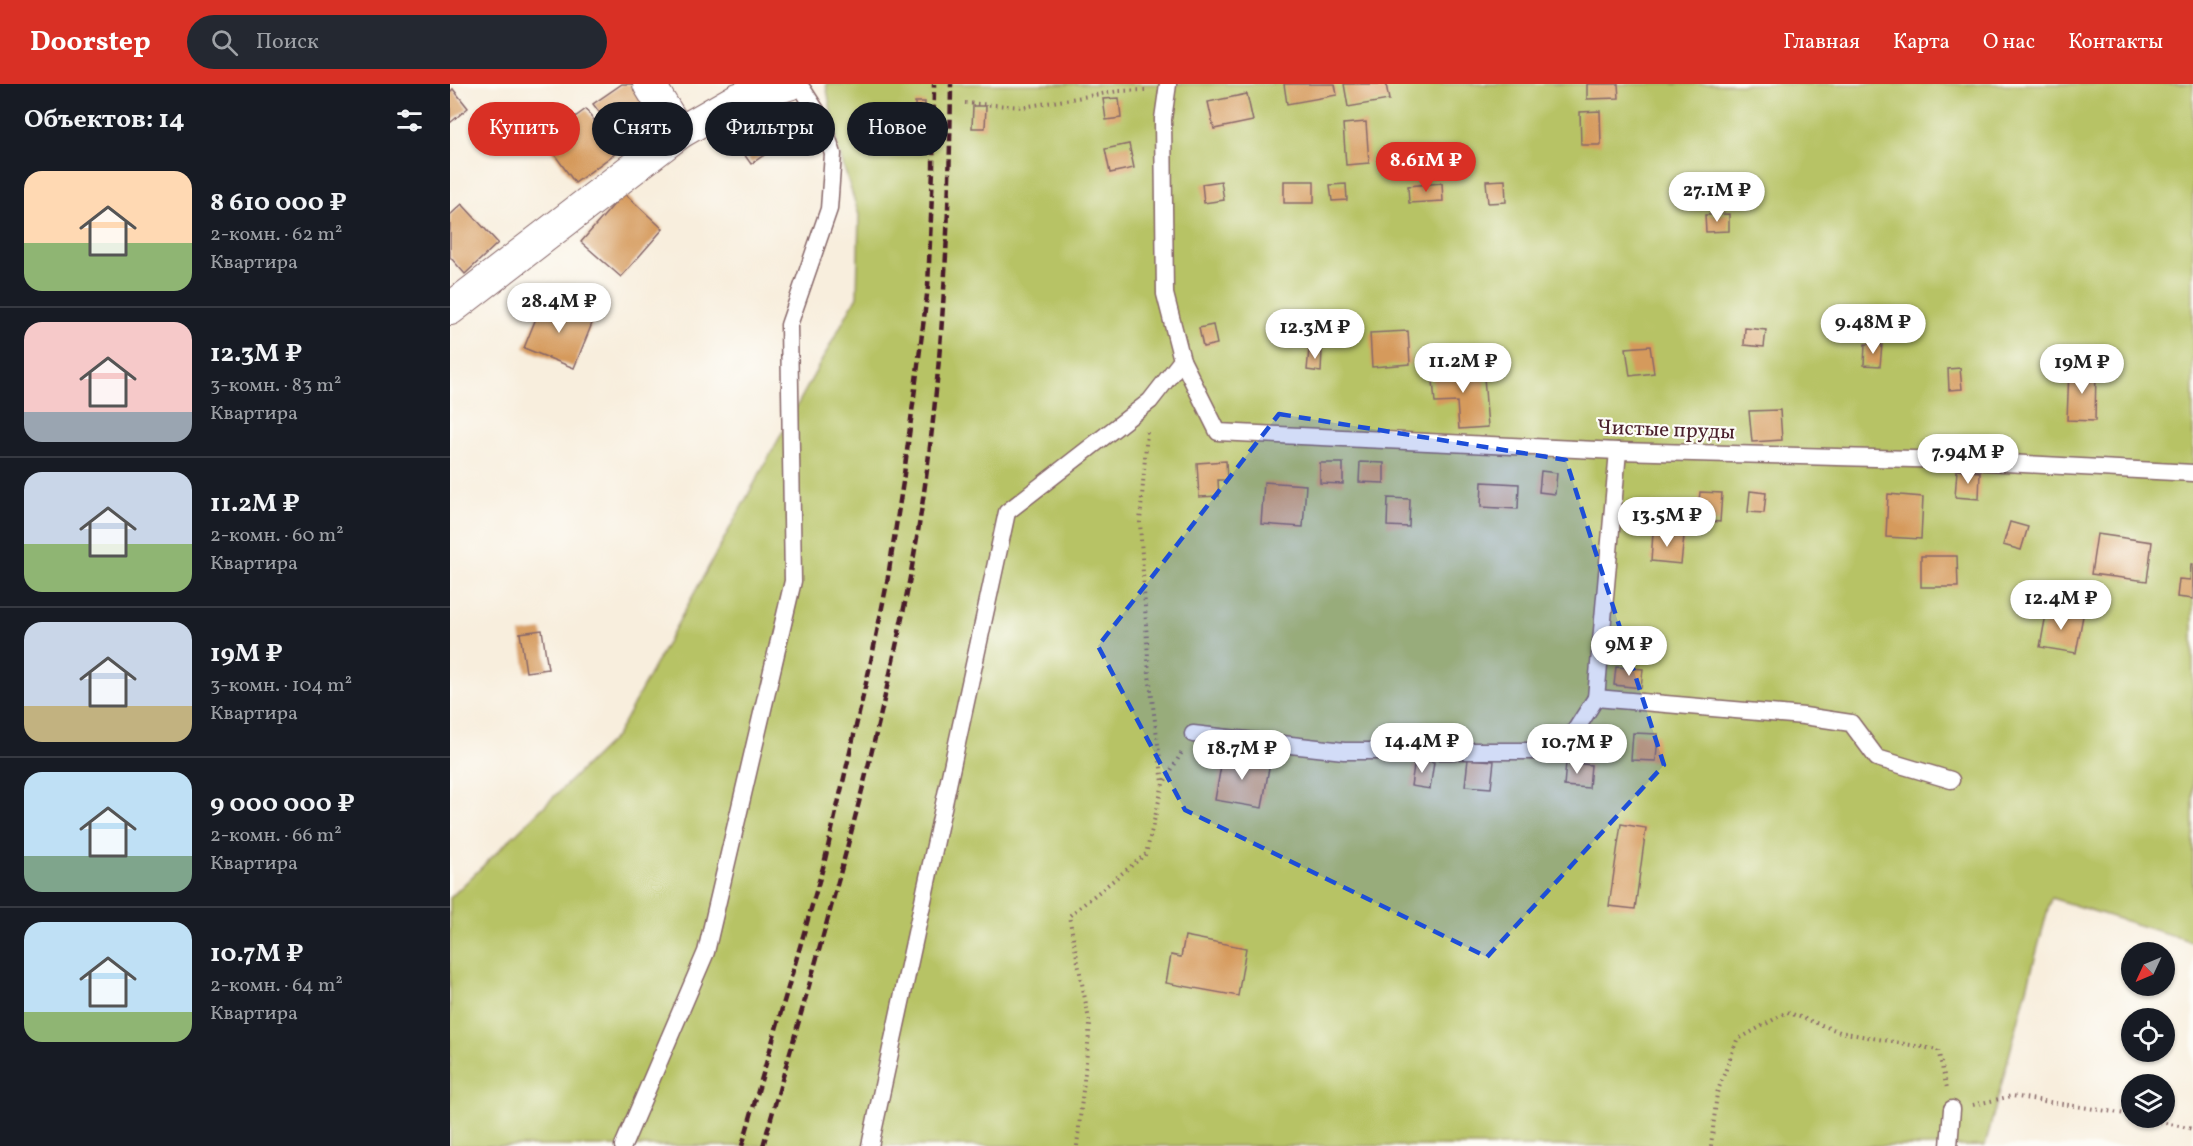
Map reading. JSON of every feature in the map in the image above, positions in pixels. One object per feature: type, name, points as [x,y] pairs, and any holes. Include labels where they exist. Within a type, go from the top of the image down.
[{"type":"street","points":[[649,84],[660,102]]},
{"type":"street","points":[[693,126],[738,99],[798,86]]},
{"type":"street","points":[[450,309],[650,156]]},
{"type":"lane","points":[[870,1146],[1007,512],[1150,401],[1182,360],[1165,294],[1163,119],[1168,85]]},
{"type":"lane","points":[[623,1146],[706,952],[793,581],[789,325],[829,209],[833,154],[821,118],[798,86]]},
{"type":"lane","name":"Чистые пруды","points":[[1182,360],[1218,432],[1618,451],[1950,460],[2193,473]]},
{"type":"lane","points":[[1193,734],[1344,751],[1562,751],[1596,698],[1618,451]]},
{"type":"lane","points":[[1596,698],[1804,716],[1851,723],[1877,758],[1951,780]]},
{"type":"lane","points":[[1949,1146],[1952,1109]]},
{"type":"path","points":[[965,103],[1023,107],[1168,85]]},
{"type":"path","points":[[1150,401],[1140,522],[1149,675],[1163,784]]},
{"type":"path","points":[[1077,1146],[1090,1025],[1069,916],[1146,854],[1163,784],[1193,734]]},
{"type":"path","points":[[1711,1146],[1717,1093],[1737,1040],[1787,1012],[1840,1032],[1938,1050],[1952,1109],[2012,1096],[2121,1113]]},
{"type":"path","points":[[2175,1124],[2193,1128]]},
{"type":"highlighted area","points":[[1279,414],[1566,460],[1664,765],[1487,957],[1185,810],[1098,646]]},
{"type":"green space","points":[[826,84],[2193,84],[2193,942],[2051,898],[1985,1146],[450,1146],[450,898],[616,736],[857,296],[859,215],[838,149],[835,133],[835,102],[829,102]]},
{"type":"building","points":[[622,84],[632,84],[646,102],[596,102]]},
{"type":"building","points":[[1284,84],[1335,84],[1337,95],[1287,104]]},
{"type":"building","points":[[1344,84],[1386,84],[1389,100],[1348,107]]},
{"type":"building","points":[[1587,84],[1618,84],[1619,98],[1587,99]]},
{"type":"building","points":[[453,89],[468,108],[450,123],[450,92]]},
{"type":"building","points":[[1247,94],[1253,121],[1214,129],[1208,102]]},
{"type":"building","points":[[1119,98],[1121,118],[1106,120],[1103,99]]},
{"type":"building","points":[[973,106],[986,106],[985,128],[972,128]]},
{"type":"building","points":[[586,109],[592,117],[592,156],[612,156],[575,183],[556,156],[580,156],[580,113]]},
{"type":"building","points":[[1600,111],[1601,145],[1581,145],[1580,112]]},
{"type":"building","points":[[1366,122],[1369,163],[1346,165],[1343,124]]},
{"type":"building","points":[[1129,144],[1134,168],[1110,173],[1105,149]]},
{"type":"building","points":[[745,156],[763,156],[751,164]]},
{"type":"building","points":[[1505,180],[1506,202],[1488,203],[1486,181]]},
{"type":"building","points":[[1221,181],[1224,200],[1204,203],[1202,184]]},
{"type":"building","points":[[1284,181],[1314,181],[1314,203],[1284,203]]},
{"type":"building","points":[[1442,183],[1443,201],[1409,203],[1408,186]]},
{"type":"building","points":[[1346,184],[1347,200],[1332,201],[1330,185]]},
{"type":"building","points":[[624,193],[663,229],[621,277],[581,242]]},
{"type":"building","points":[[462,204],[498,243],[465,274],[450,257],[450,215]]},
{"type":"building","points":[[1729,214],[1729,231],[1706,232],[1705,215]]},
{"type":"building","points":[[543,301],[593,321],[574,368],[524,348]]},
{"type":"building","points":[[1213,325],[1217,344],[1203,347],[1199,328]]},
{"type":"building","points":[[1745,328],[1766,330],[1764,347],[1744,345]]},
{"type":"building","points":[[1408,331],[1410,364],[1372,367],[1370,333]]},
{"type":"building","points":[[1865,344],[1882,345],[1880,366],[1864,365]]},
{"type":"building","points":[[1650,346],[1654,373],[1630,376],[1626,348]]},
{"type":"building","points":[[1309,349],[1322,350],[1321,372],[1307,370]]},
{"type":"building","points":[[1483,365],[1488,427],[1459,429],[1457,402],[1435,403],[1432,369]]},
{"type":"building","points":[[1960,368],[1962,389],[1949,390],[1948,369]]},
{"type":"building","points":[[2069,369],[2096,370],[2095,421],[2067,420]]},
{"type":"building","points":[[1780,410],[1782,440],[1752,442],[1749,411]]},
{"type":"building","points":[[1226,461],[1227,480],[1218,480],[1219,496],[1199,497],[1197,463]]},
{"type":"building","points":[[1360,462],[1384,463],[1384,483],[1359,482]]},
{"type":"building","points":[[1320,463],[1343,463],[1343,484],[1320,483]]},
{"type":"building","points":[[1957,470],[1980,472],[1979,499],[1955,497]]},
{"type":"building","points":[[1541,471],[1557,473],[1555,494],[1539,492]]},
{"type":"building","points":[[1264,482],[1306,485],[1303,527],[1261,524]]},
{"type":"building","points":[[1482,482],[1519,484],[1518,509],[1481,507]]},
{"type":"building","points":[[1750,491],[1766,493],[1764,513],[1748,512]]},
{"type":"building","points":[[1700,492],[1722,493],[1720,522],[1697,520]]},
{"type":"building","points":[[1888,494],[1923,497],[1921,539],[1886,537]]},
{"type":"building","points":[[1388,498],[1410,499],[1409,527],[1387,526]]},
{"type":"building","points":[[2010,522],[2028,527],[2021,550],[2003,545]]},
{"type":"building","points":[[1653,533],[1684,536],[1681,564],[1651,561]]},
{"type":"building","points":[[2097,534],[2152,542],[2147,581],[2091,574]]},
{"type":"building","points":[[1921,556],[1957,556],[1958,587],[1921,587]]},
{"type":"building","points":[[2191,564],[2193,564],[2193,599],[2177,597],[2179,579],[2190,580]]},
{"type":"building","points":[[2047,609],[2083,616],[2076,653],[2040,647]]},
{"type":"building","points":[[542,630],[548,669],[526,672],[520,633]]},
{"type":"building","points":[[1616,667],[1643,669],[1641,688],[1614,685]]},
{"type":"building","points":[[1633,733],[1658,734],[1656,761],[1631,760]]},
{"type":"building","points":[[1223,754],[1270,762],[1262,808],[1215,800]]},
{"type":"building","points":[[1415,759],[1434,762],[1430,789],[1411,786]]},
{"type":"building","points":[[1468,759],[1494,761],[1491,788],[1465,786]]},
{"type":"building","points":[[1566,762],[1591,765],[1589,788],[1564,786]]},
{"type":"building","points":[[1621,824],[1646,828],[1635,909],[1609,906]]},
{"type":"building","points":[[1185,936],[1246,948],[1238,996],[1166,983],[1171,955],[1181,957]]},
{"type":"railway","points":[[742,1146],[824,864],[887,583],[903,482],[928,287],[934,84]]},
{"type":"railway","points":[[763,1146],[860,799],[893,659],[919,526],[941,337],[948,210],[951,84]]}]
